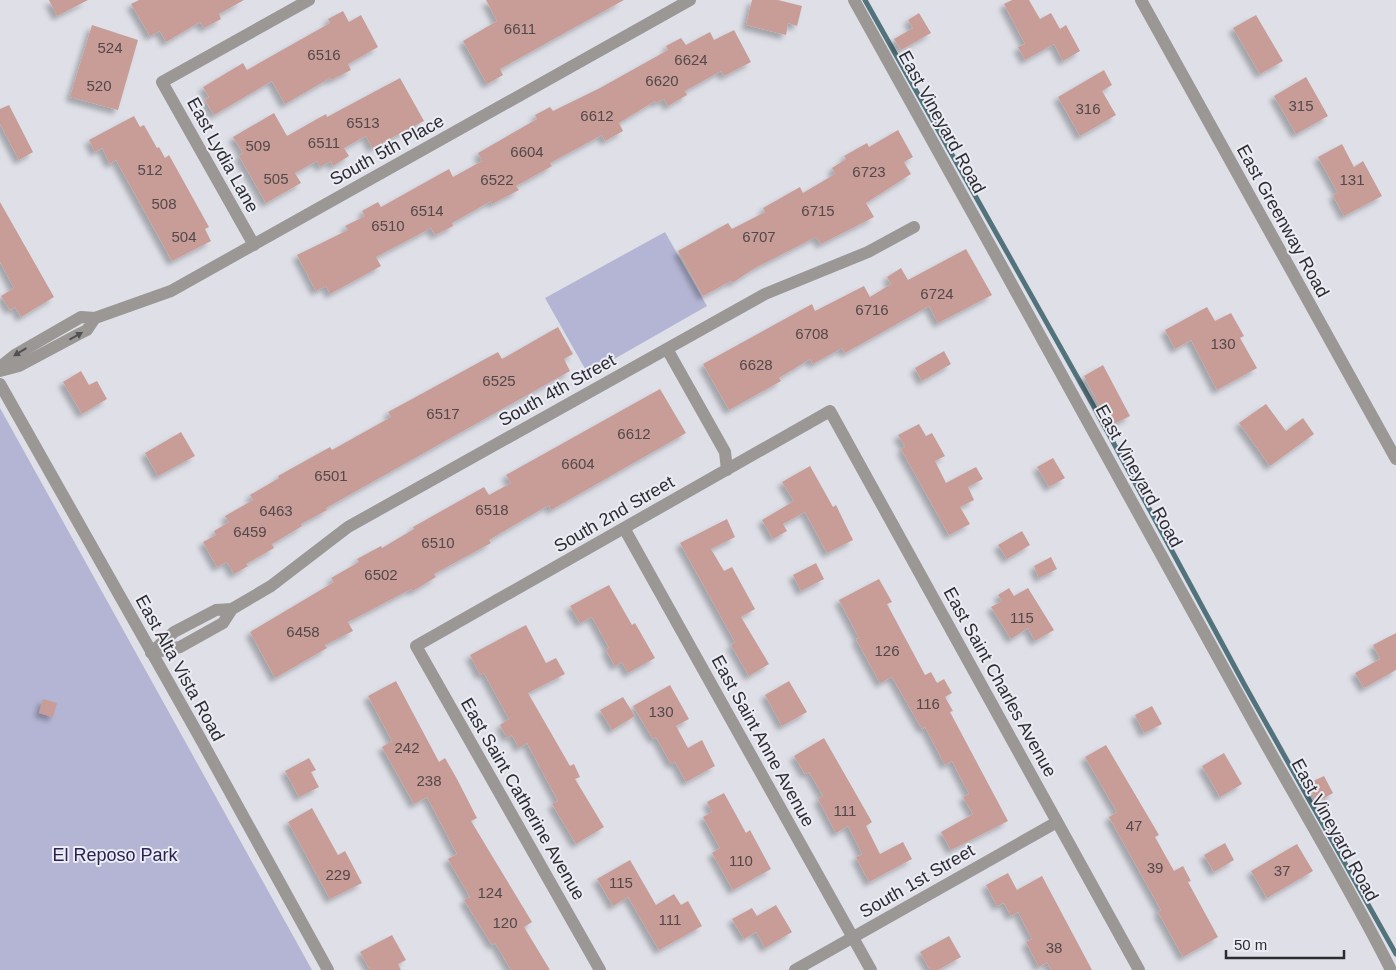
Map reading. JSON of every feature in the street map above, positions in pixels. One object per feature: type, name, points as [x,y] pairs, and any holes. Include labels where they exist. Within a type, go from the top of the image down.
[{"type":"street","name":"East Lydia Lane","points":[[254,245],[162,82],[309,0]]},
{"type":"street","name":"South 5th Place","points":[[0,367],[15,354],[80,317],[95,318],[171,291],[690,0]]},
{"type":"street","name":"East Vineyard Road","points":[[854,0],[1250,715],[1318,833],[1391,970]]},
{"type":"street","name":"East Greenway Road","points":[[1141,0],[1396,459]]},
{"type":"street","name":"South 4th Street","points":[[151,653],[180,647],[223,623],[232,609],[271,586],[348,527],[765,294],[868,252],[914,227]]},
{"type":"street","name":"South 5th Place","points":[[0,371],[20,366],[87,330],[95,318]]},
{"type":"street","points":[[50,334],[57,346]]},
{"type":"street","points":[[667,349],[725,452],[727,470]]},
{"type":"street","name":"East Alta Vista Road","points":[[0,384],[328,970]]},
{"type":"street","name":"South 2nd Street","points":[[416,646],[830,411]]},
{"type":"street","name":"East Saint Charles Avenue","points":[[830,411],[1140,970]]},
{"type":"street","name":"East Saint Anne Avenue","points":[[624,528],[871,970]]},
{"type":"street","name":"South 4th Street","points":[[151,653],[174,632],[216,610],[232,609]]},
{"type":"street","points":[[202,617],[208,631]]},
{"type":"street","name":"East Saint Catherine Avenue","points":[[416,646],[600,970]]},
{"type":"street","name":"South 1st Street","points":[[795,970],[1057,822]]},
{"type":"green space","points":[[665,232],[707,306],[588,374],[545,298]]},
{"type":"green space","name":"El Reposo Park","points":[[0,408],[312,970],[0,970]]},
{"type":"building","points":[[49,0],[88,0],[57,16]]},
{"type":"building","points":[[139,0],[244,0],[219,14],[221,19],[204,28],[200,22],[166,42],[160,31],[150,36],[131,4]]},
{"type":"building","points":[[486,0],[624,0],[500,69],[503,75],[487,84],[463,41],[497,21]]},
{"type":"building","points":[[752,0],[778,0],[802,6],[797,26],[788,23],[786,35],[746,25]]},
{"type":"building","points":[[1012,0],[1029,0],[1040,19],[1051,13],[1060,29],[1066,25],[1080,51],[1063,61],[1054,44],[1025,60],[1018,47],[1025,44],[1004,4]]},
{"type":"building","points":[[343,11],[349,22],[361,15],[378,47],[348,64],[351,70],[331,80],[330,78],[285,104],[272,81],[214,115],[205,100],[209,97],[203,87],[243,63],[247,70],[330,23],[328,19]]},
{"type":"building","points":[[919,13],[931,33],[901,50],[894,39],[913,28],[908,20]]},
{"type":"building","points":[[1256,15],[1283,61],[1260,74],[1233,28]]},
{"type":"building","points":[[92,25],[138,40],[118,110],[70,97]]},
{"type":"building","points":[[734,30],[751,62],[724,76],[721,71],[685,91],[687,95],[668,106],[664,99],[656,103],[655,101],[619,123],[623,131],[605,141],[602,135],[550,163],[552,166],[516,186],[519,190],[492,204],[491,201],[452,223],[453,226],[435,235],[431,228],[376,257],[381,266],[330,294],[326,286],[316,291],[297,255],[348,230],[345,226],[365,216],[362,211],[378,202],[381,207],[449,169],[453,177],[482,161],[478,153],[537,119],[535,115],[550,107],[553,111],[600,88],[668,50],[666,46],[681,38],[686,45],[710,32],[714,40]]},
{"type":"building","points":[[1104,70],[1112,85],[1102,91],[1116,115],[1080,136],[1058,97]]},
{"type":"building","points":[[1306,77],[1328,116],[1296,134],[1274,96]]},
{"type":"building","points":[[400,78],[424,121],[372,148],[366,136],[344,148],[349,156],[333,166],[331,161],[320,167],[317,161],[295,173],[301,183],[266,203],[239,156],[243,153],[233,137],[274,113],[287,136],[326,114],[327,117]]},
{"type":"building","points":[[9,105],[33,152],[19,160],[0,124],[0,109]]},
{"type":"building","points":[[134,116],[140,127],[144,125],[165,158],[169,155],[209,227],[205,229],[211,241],[172,261],[116,160],[110,164],[102,148],[95,152],[89,140]]},
{"type":"building","points":[[898,130],[913,157],[904,162],[911,174],[866,203],[874,217],[821,244],[816,237],[755,268],[732,283],[731,281],[703,296],[678,251],[728,223],[732,229],[765,212],[763,208],[800,187],[803,193],[835,174],[832,168],[846,159],[844,156],[867,143],[869,147]]},
{"type":"building","points":[[1342,144],[1354,167],[1363,161],[1382,196],[1344,216],[1333,195],[1338,193],[1318,157]]},
{"type":"building","points":[[0,202],[54,297],[21,317],[15,307],[10,310],[1,296],[14,288],[0,262]]},
{"type":"building","points":[[966,249],[992,295],[938,323],[929,306],[845,353],[842,348],[813,364],[810,359],[779,378],[781,381],[729,410],[703,364],[812,304],[815,311],[864,286],[870,297],[891,284],[887,277],[901,268],[908,280]]},
{"type":"building","points":[[1207,307],[1215,321],[1231,313],[1244,336],[1240,338],[1257,368],[1217,390],[1191,340],[1175,349],[1165,330]]},
{"type":"building","points":[[558,327],[573,354],[564,359],[570,371],[326,508],[327,510],[301,524],[302,526],[272,544],[274,548],[246,564],[248,566],[234,574],[227,562],[217,567],[203,542],[216,535],[214,531],[229,522],[225,516],[253,500],[250,495],[279,478],[278,476],[330,447],[332,450],[391,417],[388,412],[498,352],[502,359]]},
{"type":"building","points":[[944,351],[951,364],[922,381],[915,368]]},
{"type":"building","points":[[1103,365],[1130,416],[1110,426],[1084,376]]},
{"type":"building","points":[[81,371],[89,385],[97,381],[107,399],[82,414],[63,382]]},
{"type":"building","points":[[660,389],[686,433],[551,510],[549,505],[521,521],[489,540],[491,543],[434,574],[436,577],[413,591],[411,589],[348,622],[353,631],[325,645],[327,648],[275,678],[250,632],[334,582],[331,578],[359,562],[357,559],[381,546],[382,548],[414,529],[413,527],[484,487],[489,495],[511,483],[506,475]]},
{"type":"building","points":[[1266,404],[1286,431],[1303,418],[1314,434],[1270,466],[1239,423]]},
{"type":"building","points":[[919,424],[926,436],[932,433],[945,456],[935,461],[946,483],[976,467],[983,479],[968,487],[974,500],[960,507],[970,524],[949,535],[901,449],[905,447],[898,435]]},
{"type":"building","points":[[181,432],[195,456],[158,476],[145,453]]},
{"type":"building","points":[[1053,458],[1065,478],[1049,487],[1037,467]]},
{"type":"building","points":[[810,466],[833,507],[836,505],[853,540],[827,553],[805,512],[783,524],[787,531],[773,539],[762,520],[794,501],[782,482]]},
{"type":"building","points":[[727,519],[735,537],[711,549],[724,571],[732,567],[755,609],[741,617],[769,664],[749,676],[731,645],[735,642],[680,543]]},
{"type":"building","points":[[1022,531],[1030,545],[1007,559],[998,545]]},
{"type":"building","points":[[1051,557],[1057,569],[1039,578],[1034,566]]},
{"type":"building","points":[[816,563],[824,579],[801,591],[793,575]]},
{"type":"building","points":[[879,579],[892,602],[887,604],[925,675],[931,672],[937,683],[944,679],[952,693],[945,697],[953,711],[950,712],[1008,821],[951,850],[941,832],[973,814],[963,797],[969,794],[952,761],[945,765],[925,727],[922,729],[892,677],[880,683],[856,639],[859,638],[839,600]]},
{"type":"building","points":[[609,585],[632,625],[635,623],[655,658],[628,673],[622,662],[615,666],[606,650],[609,648],[592,617],[580,623],[570,606]]},
{"type":"building","points":[[1009,588],[1014,596],[1028,588],[1054,630],[1035,641],[1028,628],[1011,639],[991,607],[1002,601],[998,595]]},
{"type":"building","points":[[526,625],[546,663],[556,658],[565,674],[528,693],[570,766],[574,764],[580,777],[575,779],[604,827],[576,844],[552,804],[558,801],[527,743],[519,748],[512,735],[507,738],[500,725],[509,719],[484,673],[480,675],[470,655]]},
{"type":"building","points":[[1396,633],[1396,670],[1364,688],[1355,673],[1380,659],[1373,645]]},
{"type":"building","points":[[396,681],[439,762],[445,758],[457,779],[477,818],[471,821],[532,922],[524,927],[550,970],[511,970],[495,943],[492,945],[464,900],[470,897],[448,859],[457,854],[427,797],[414,804],[382,747],[392,741],[368,696]]},
{"type":"building","points":[[789,681],[807,712],[782,726],[765,695]]},
{"type":"building","points":[[670,685],[689,719],[676,726],[688,748],[702,740],[715,766],[686,782],[675,762],[671,764],[656,737],[653,739],[633,706]]},
{"type":"building","points":[[623,697],[635,716],[612,730],[600,710]]},
{"type":"building","points":[[43,699],[57,703],[53,717],[39,713]]},
{"type":"building","points":[[1152,706],[1162,724],[1144,733],[1135,715]]},
{"type":"building","points":[[824,738],[872,822],[866,826],[880,854],[903,842],[912,859],[869,882],[856,857],[862,854],[848,826],[836,833],[818,799],[823,796],[809,772],[805,774],[794,756]]},
{"type":"building","points":[[1106,745],[1159,835],[1155,837],[1174,871],[1183,866],[1191,881],[1188,882],[1218,937],[1183,957],[1158,912],[1161,910],[1109,817],[1117,812],[1085,757]]},
{"type":"building","points":[[1224,753],[1242,784],[1220,797],[1202,766]]},
{"type":"building","points":[[309,758],[316,770],[311,772],[319,787],[299,797],[285,771]]},
{"type":"building","points":[[1324,776],[1333,793],[1317,802],[1307,784]]},
{"type":"building","points":[[724,793],[746,833],[750,830],[771,869],[733,890],[712,853],[720,848],[703,817],[712,812],[707,802]]},
{"type":"building","points":[[312,808],[338,855],[345,851],[362,883],[330,899],[288,822]]},
{"type":"building","points":[[1225,843],[1234,860],[1214,872],[1204,855]]},
{"type":"building","points":[[1297,844],[1313,871],[1267,898],[1251,871]]},
{"type":"building","points":[[630,860],[656,905],[674,894],[681,905],[688,901],[702,926],[659,950],[628,897],[613,906],[597,879]]},
{"type":"building","points":[[1008,873],[1017,890],[1042,876],[1092,970],[1051,970],[1047,962],[1039,967],[1026,942],[1032,939],[1018,912],[1011,916],[1004,903],[997,906],[986,885]]},
{"type":"building","points":[[776,905],[792,932],[765,948],[756,932],[744,939],[732,919],[752,908],[757,916]]},
{"type":"building","points":[[392,935],[406,960],[398,964],[401,970],[370,970],[360,952]]},
{"type":"building","points":[[949,936],[961,957],[938,970],[930,970],[920,952]]},
{"type":"waterway","points":[[865,0],[1093,405],[1244,684],[1396,954]]}]
